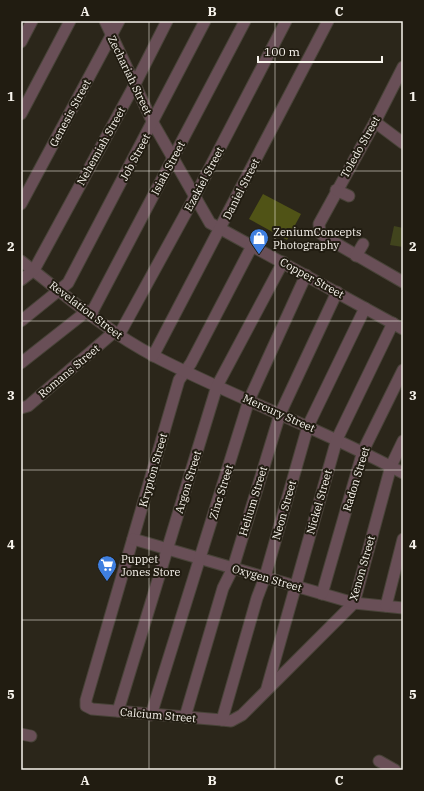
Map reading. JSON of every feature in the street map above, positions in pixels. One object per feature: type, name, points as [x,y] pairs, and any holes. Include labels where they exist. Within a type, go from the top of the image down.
[{"type":"street","points":[[21,42],[32,21]]},
{"type":"street","points":[[21,114],[70,21]]},
{"type":"street","name":"Zechariah Street","points":[[105,21],[153,122],[194,198],[210,223],[220,229]]},
{"type":"street","name":"Genesis Street","points":[[21,204],[118,21]]},
{"type":"street","name":"Nehemiah Street","points":[[34,270],[135,84],[167,21]]},
{"type":"street","name":"Job Street","points":[[21,321],[68,283],[205,21]]},
{"type":"street","name":"Isiah Street","points":[[89,313],[245,21]]},
{"type":"street","name":"Ezekiel Street","points":[[116,334],[194,198],[286,21]]},
{"type":"street","name":"Daniel Street","points":[[153,356],[328,21]]},
{"type":"street","name":"Toledo Street","points":[[356,256],[325,237],[319,228],[321,217],[375,122],[403,67]]},
{"type":"street","points":[[375,122],[403,142]]},
{"type":"street","points":[[336,190],[349,196]]},
{"type":"street","name":"Copper Street","points":[[220,229],[283,262],[403,329]]},
{"type":"street","points":[[363,244],[356,256],[403,282]]},
{"type":"street","name":"Krypton Street","points":[[86,706],[86,700],[179,380],[191,363],[252,246]]},
{"type":"street","name":"Revelation Street","points":[[21,261],[116,334],[153,356]]},
{"type":"street","name":"Argon Street","points":[[118,711],[217,386],[283,262]]},
{"type":"street","points":[[21,280],[34,270]]},
{"type":"street","name":"Zinc Street","points":[[151,715],[249,400],[306,275]]},
{"type":"street","name":"Helium Street","points":[[185,717],[223,588],[233,568],[280,414],[337,292]]},
{"type":"street","name":"Neon Street","points":[[227,720],[257,598],[265,577],[308,426],[365,308]]},
{"type":"street","points":[[21,363],[89,313]]},
{"type":"street","name":"Nickel Street","points":[[267,688],[337,439],[393,323]]},
{"type":"street","name":"Romans Street","points":[[22,408],[28,406],[116,334]]},
{"type":"street","name":"Mercury Street","points":[[153,356],[363,451],[403,473]]},
{"type":"street","name":"Radon Street","points":[[322,594],[363,451],[403,370]]},
{"type":"street","name":"Xenon Street","points":[[227,720],[242,715],[267,688],[354,603],[390,466],[403,441]]},
{"type":"street","name":"Oxygen Street","points":[[133,539],[354,603],[403,608]]},
{"type":"street","points":[[386,606],[403,539]]},
{"type":"street","name":"Calcium Street","points":[[86,706],[92,709],[151,715],[227,720]]},
{"type":"street","points":[[379,761],[395,770]]},
{"type":"green space","points":[[394,226],[403,228],[403,247],[390,245]]},
{"type":"shaded area","points":[[263,194],[301,214],[287,240],[249,219]]},
{"type":"place","name":"ZeniumConcepts Photography","points":[[259,255]]},
{"type":"place","name":"Puppet Jones Store","points":[[107,582]]}]
